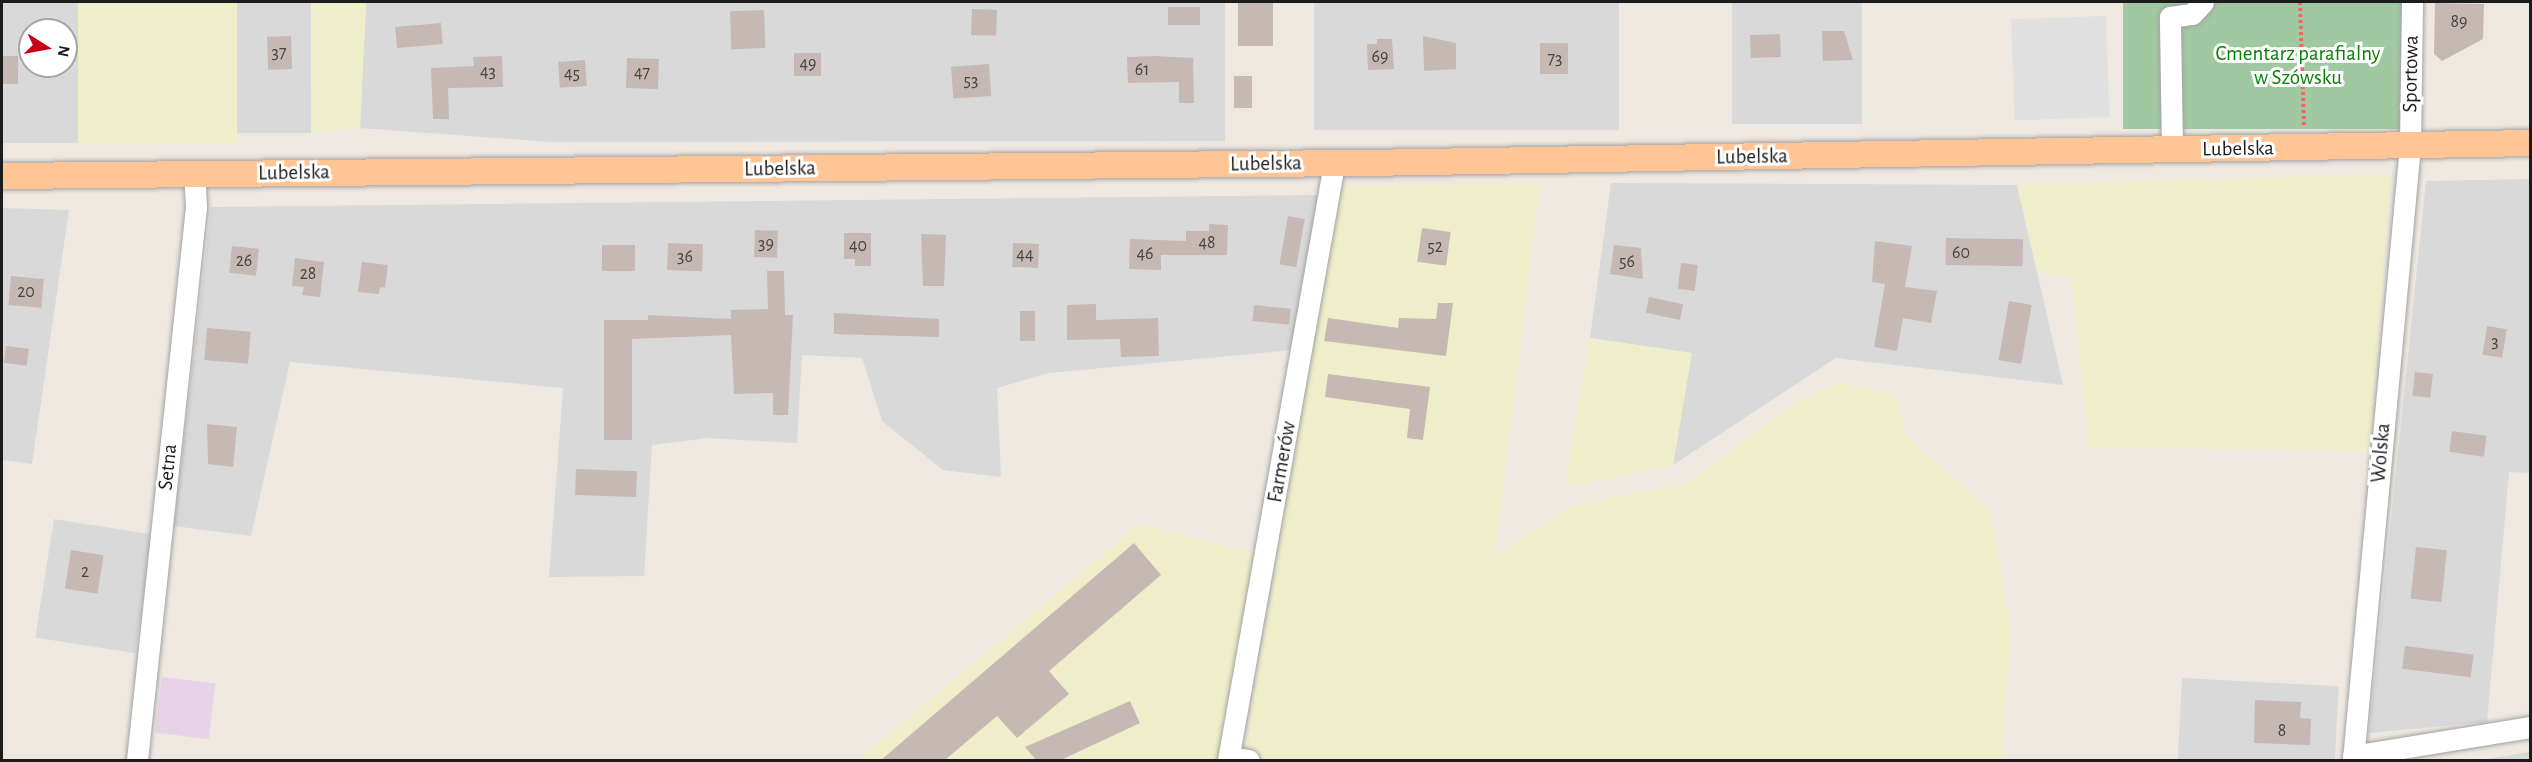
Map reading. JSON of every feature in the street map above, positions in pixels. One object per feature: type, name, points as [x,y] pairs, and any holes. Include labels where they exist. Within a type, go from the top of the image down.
[{"type":"main road","name":"Lubelska","points":[[2,176],[1334,164],[2530,143]]},
{"type":"street","points":[[2172,150],[2170,17],[2192,14],[2203,2]]},
{"type":"street","name":"Sportowa","points":[[2410,146],[2412,2]]},
{"type":"street","name":"Wolska","points":[[2353,758],[2410,146]]},
{"type":"street","name":"Farmerów","points":[[1235,759],[1334,164]]},
{"type":"street","name":"Setna","points":[[136,760],[196,207],[194,174]]},
{"type":"street","points":[[2353,758],[2530,727]]},
{"type":"path","points":[[2300,2],[2305,148]]},
{"type":"shaded area","points":[[2,2],[78,2],[78,18],[18,18],[18,78],[78,78],[78,143],[2,143]]},
{"type":"shaded area","points":[[237,2],[311,2],[311,133],[237,133]]},
{"type":"shaded area","points":[[366,2],[1225,2],[1225,141],[552,142],[360,128]]},
{"type":"shaded area","points":[[1314,2],[1619,2],[1619,130],[1314,130]]},
{"type":"shaded area","points":[[1732,2],[1862,2],[1862,124],[1732,124]]},
{"type":"shaded area","points":[[2106,16],[2110,117],[2015,120],[2011,19]]},
{"type":"shaded area","points":[[2530,179],[2530,473],[2509,472],[2487,722],[2369,733],[2426,181]]},
{"type":"shaded area","points":[[1611,183],[2017,185],[2063,385],[1836,358],[1673,465],[1691,353],[1590,338]]},
{"type":"shaded area","points":[[1320,195],[1292,350],[1049,373],[997,388],[1001,477],[943,470],[882,421],[862,358],[802,355],[797,443],[708,438],[652,445],[644,576],[549,577],[563,388],[290,362],[251,536],[174,526],[211,207]]},
{"type":"shaded area","points":[[2,208],[69,210],[32,464],[2,460]]},
{"type":"shaded area","points":[[54,519],[154,535],[135,653],[35,638]]},
{"type":"shaded area","points":[[162,677],[216,684],[209,739],[155,733]]},
{"type":"shaded area","points":[[2182,678],[2339,686],[2335,760],[2178,760]]},
{"type":"shaded area","points":[[2530,752],[2530,760],[2480,760]]},
{"type":"green space","points":[[78,2],[237,2],[237,143],[78,143]]},
{"type":"green space","points":[[311,2],[366,2],[360,128],[312,132]]},
{"type":"green space","name":"Cmentarz parafialny w Szówsku","points":[[2123,2],[2403,2],[2403,129],[2123,129]]},
{"type":"green space","points":[[2391,174],[2369,451],[2089,447],[2071,277],[2037,272],[2017,185]]},
{"type":"green space","points":[[1540,183],[1494,557],[1571,506],[1689,482],[1800,399],[1840,383],[1896,394],[1904,433],[1990,512],[2011,630],[2001,760],[1267,760],[1244,755],[1336,199],[1344,186]]},
{"type":"green space","points":[[1590,338],[1692,353],[1673,465],[1564,488]]},
{"type":"green space","points":[[1139,524],[1255,554],[1217,760],[857,760]]},
{"type":"building","points":[[1238,2],[1273,2],[1273,46],[1238,46]]},
{"type":"building","points":[[2435,3],[2484,4],[2483,39],[2442,61],[2434,54]]},
{"type":"building","points":[[1168,7],[1200,7],[1200,25],[1168,25]]},
{"type":"building","points":[[972,9],[997,10],[996,36],[971,35]]},
{"type":"building","points":[[764,10],[765,48],[731,49],[730,11]]},
{"type":"building","points":[[441,23],[443,44],[397,48],[395,27]]},
{"type":"building","points":[[1822,31],[1844,31],[1853,60],[1823,61]]},
{"type":"building","points":[[1780,34],[1781,57],[1751,58],[1750,35]]},
{"type":"building","points":[[291,36],[292,69],[268,70],[267,37]]},
{"type":"building","points":[[1423,36],[1456,43],[1456,69],[1424,71]]},
{"type":"building","points":[[1377,39],[1392,39],[1394,69],[1368,70],[1367,44],[1377,44]]},
{"type":"building","points":[[1540,43],[1568,43],[1568,74],[1540,74]]},
{"type":"building","points":[[794,53],[821,53],[821,76],[794,76]]},
{"type":"building","points":[[2,56],[18,56],[18,84],[2,84]]},
{"type":"building","points":[[502,56],[503,87],[448,88],[449,119],[433,119],[431,68],[474,66],[473,57]]},
{"type":"building","points":[[1127,57],[1193,58],[1194,103],[1179,103],[1179,82],[1128,83]]},
{"type":"building","points":[[627,58],[659,59],[658,89],[626,88]]},
{"type":"building","points":[[585,60],[587,86],[560,88],[558,62]]},
{"type":"building","points":[[989,64],[991,96],[953,99],[951,67]]},
{"type":"building","points":[[1234,76],[1252,76],[1252,108],[1234,108]]},
{"type":"building","points":[[1288,216],[1305,219],[1296,267],[1279,264]]},
{"type":"building","points":[[1209,224],[1228,225],[1227,255],[1161,255],[1161,270],[1129,269],[1130,239],[1186,241],[1186,231],[1209,231]]},
{"type":"building","points":[[1422,228],[1451,232],[1446,266],[1417,262]]},
{"type":"building","points":[[755,230],[778,231],[777,258],[754,257]]},
{"type":"building","points":[[844,233],[871,233],[871,266],[855,266],[855,259],[844,259]]},
{"type":"building","points":[[921,234],[946,235],[944,286],[923,286]]},
{"type":"building","points":[[1946,238],[2023,239],[2023,266],[1946,265]]},
{"type":"building","points":[[1875,241],[1912,246],[1905,287],[1937,291],[1931,323],[1903,318],[1897,351],[1874,347],[1885,284],[1872,282]]},
{"type":"building","points":[[668,243],[703,244],[702,271],[667,270]]},
{"type":"building","points":[[1013,243],[1039,244],[1038,268],[1012,267]]},
{"type":"building","points":[[602,245],[635,245],[635,271],[602,271]]},
{"type":"building","points":[[1614,245],[1641,248],[1643,279],[1610,274]]},
{"type":"building","points":[[232,246],[259,249],[256,276],[229,273]]},
{"type":"building","points":[[295,258],[324,262],[320,297],[302,295],[304,287],[292,286]]},
{"type":"building","points":[[362,262],[388,265],[385,288],[380,287],[379,294],[358,292]]},
{"type":"building","points":[[1681,263],[1698,265],[1695,291],[1678,289]]},
{"type":"building","points":[[767,271],[784,271],[785,315],[793,315],[788,415],[773,415],[773,393],[734,394],[731,335],[632,339],[632,440],[604,440],[604,320],[648,320],[648,315],[731,319],[731,310],[768,309]]},
{"type":"building","points":[[11,276],[44,279],[41,308],[8,305]]},
{"type":"building","points":[[1649,297],[1683,304],[1680,320],[1646,313]]},
{"type":"building","points":[[2009,301],[2032,305],[2021,364],[1999,360]]},
{"type":"building","points":[[1438,303],[1453,303],[1446,356],[1324,341],[1328,318],[1398,328],[1399,318],[1436,319]]},
{"type":"building","points":[[1096,304],[1096,320],[1158,318],[1159,356],[1121,357],[1120,339],[1067,340],[1067,305]]},
{"type":"building","points":[[1254,305],[1291,309],[1289,325],[1252,321]]},
{"type":"building","points":[[1020,311],[1035,311],[1035,341],[1020,341]]},
{"type":"building","points":[[834,313],[939,319],[939,337],[834,334]]},
{"type":"building","points":[[2487,326],[2507,329],[2502,358],[2482,355]]},
{"type":"building","points":[[207,328],[251,332],[248,364],[204,360]]},
{"type":"building","points":[[6,346],[29,349],[27,366],[4,363]]},
{"type":"building","points":[[2415,372],[2433,374],[2430,398],[2412,396]]},
{"type":"building","points":[[1328,374],[1430,387],[1423,440],[1407,438],[1410,409],[1325,397]]},
{"type":"building","points":[[207,424],[237,427],[233,467],[208,464]]},
{"type":"building","points":[[2452,431],[2487,436],[2484,457],[2449,452]]},
{"type":"building","points":[[576,469],[637,471],[636,497],[575,495]]},
{"type":"building","points":[[1134,543],[1161,575],[1049,671],[1069,694],[1017,738],[997,716],[945,760],[881,760]]},
{"type":"building","points":[[2416,547],[2447,550],[2441,602],[2411,599]]},
{"type":"building","points":[[71,550],[104,555],[97,594],[65,589]]},
{"type":"building","points":[[2405,646],[2473,654],[2471,677],[2402,669]]},
{"type":"building","points":[[2255,700],[2301,702],[2300,718],[2311,719],[2310,745],[2254,743]]},
{"type":"building","points":[[1130,701],[1140,723],[1061,760],[1036,760],[1025,747]]}]
